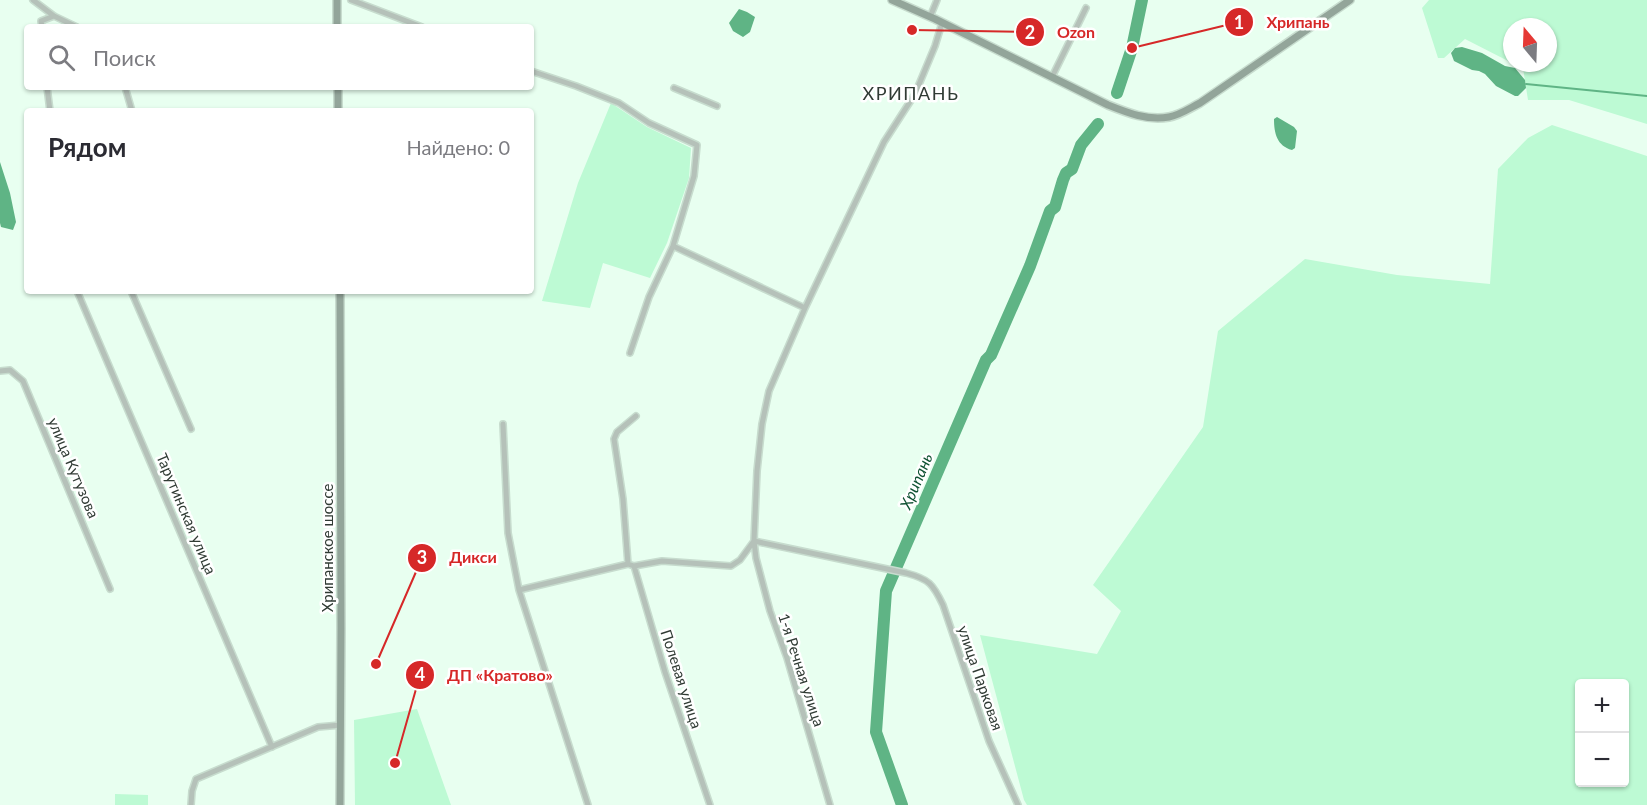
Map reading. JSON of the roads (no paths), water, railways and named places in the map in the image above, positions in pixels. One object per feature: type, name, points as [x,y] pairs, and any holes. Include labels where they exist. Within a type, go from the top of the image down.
[{"type":"main road","points":[[337,0],[337,24]]},
{"type":"main road","points":[[892,0],[1108,105],[1134,115],[1154,118],[1169,117],[1200,104],[1350,0]]},
{"type":"main road","points":[[338,90],[339,108]]},
{"type":"main road","name":"Хрипанское шоссе","points":[[340,294],[340,805]]},
{"type":"street","points":[[33,0],[54,16],[71,24]]},
{"type":"street","points":[[351,0],[414,24]]},
{"type":"street","points":[[930,17],[937,0]]},
{"type":"street","points":[[1052,76],[1086,8]]},
{"type":"street","points":[[42,24],[41,21],[54,16]]},
{"type":"street","name":"1-я Речная улица","points":[[830,805],[756,558],[754,542],[757,471],[762,424],[769,391],[805,308],[884,142],[915,94],[942,23]]},
{"type":"street","points":[[534,72],[620,103],[649,123],[697,145],[694,176],[673,246],[649,297],[630,353]]},
{"type":"street","points":[[674,88],[717,106]]},
{"type":"street","points":[[47,90],[50,108]]},
{"type":"street","points":[[126,90],[131,108]]},
{"type":"street","points":[[673,246],[805,308]]},
{"type":"street","name":"Тарутинская улица","points":[[78,294],[272,747]]},
{"type":"street","points":[[132,294],[191,429]]},
{"type":"street","name":"улица Кутузова","points":[[0,371],[10,370],[23,381],[110,589]]},
{"type":"street","name":"Полевая улица","points":[[636,416],[617,432],[614,439],[631,565],[710,805]]},
{"type":"street","points":[[503,424],[508,533],[519,590],[588,805]]},
{"type":"street","points":[[519,590],[631,565],[662,561],[731,566],[740,561],[754,542]]},
{"type":"street","name":"улица Парковая","points":[[754,542],[906,573],[919,577],[935,587],[988,741],[1018,805]]},
{"type":"street","points":[[191,805],[196,779],[318,727],[341,725]]},
{"type":"waterway","name":"Хрипань","points":[[1117,93],[1132,48],[1142,0]]},
{"type":"waterway","points":[[1526,84],[1647,96]]},
{"type":"waterway","name":"Хрипань","points":[[902,805],[876,732],[886,591],[986,360],[991,355],[1030,266],[1050,211],[1055,207],[1066,173],[1072,169],[1081,145],[1098,124]]},
{"type":"place","name":"Ozon","points":[[912,30]]},
{"type":"place","name":"Хрипань","points":[[1132,48]]},
{"type":"place","name":"Дикси","points":[[376,664]]},
{"type":"place","name":"ДП «Кратово»","points":[[395,763]]},
{"type":"district","name":"ХРИПАНЬ","points":[[911,94]]}]
